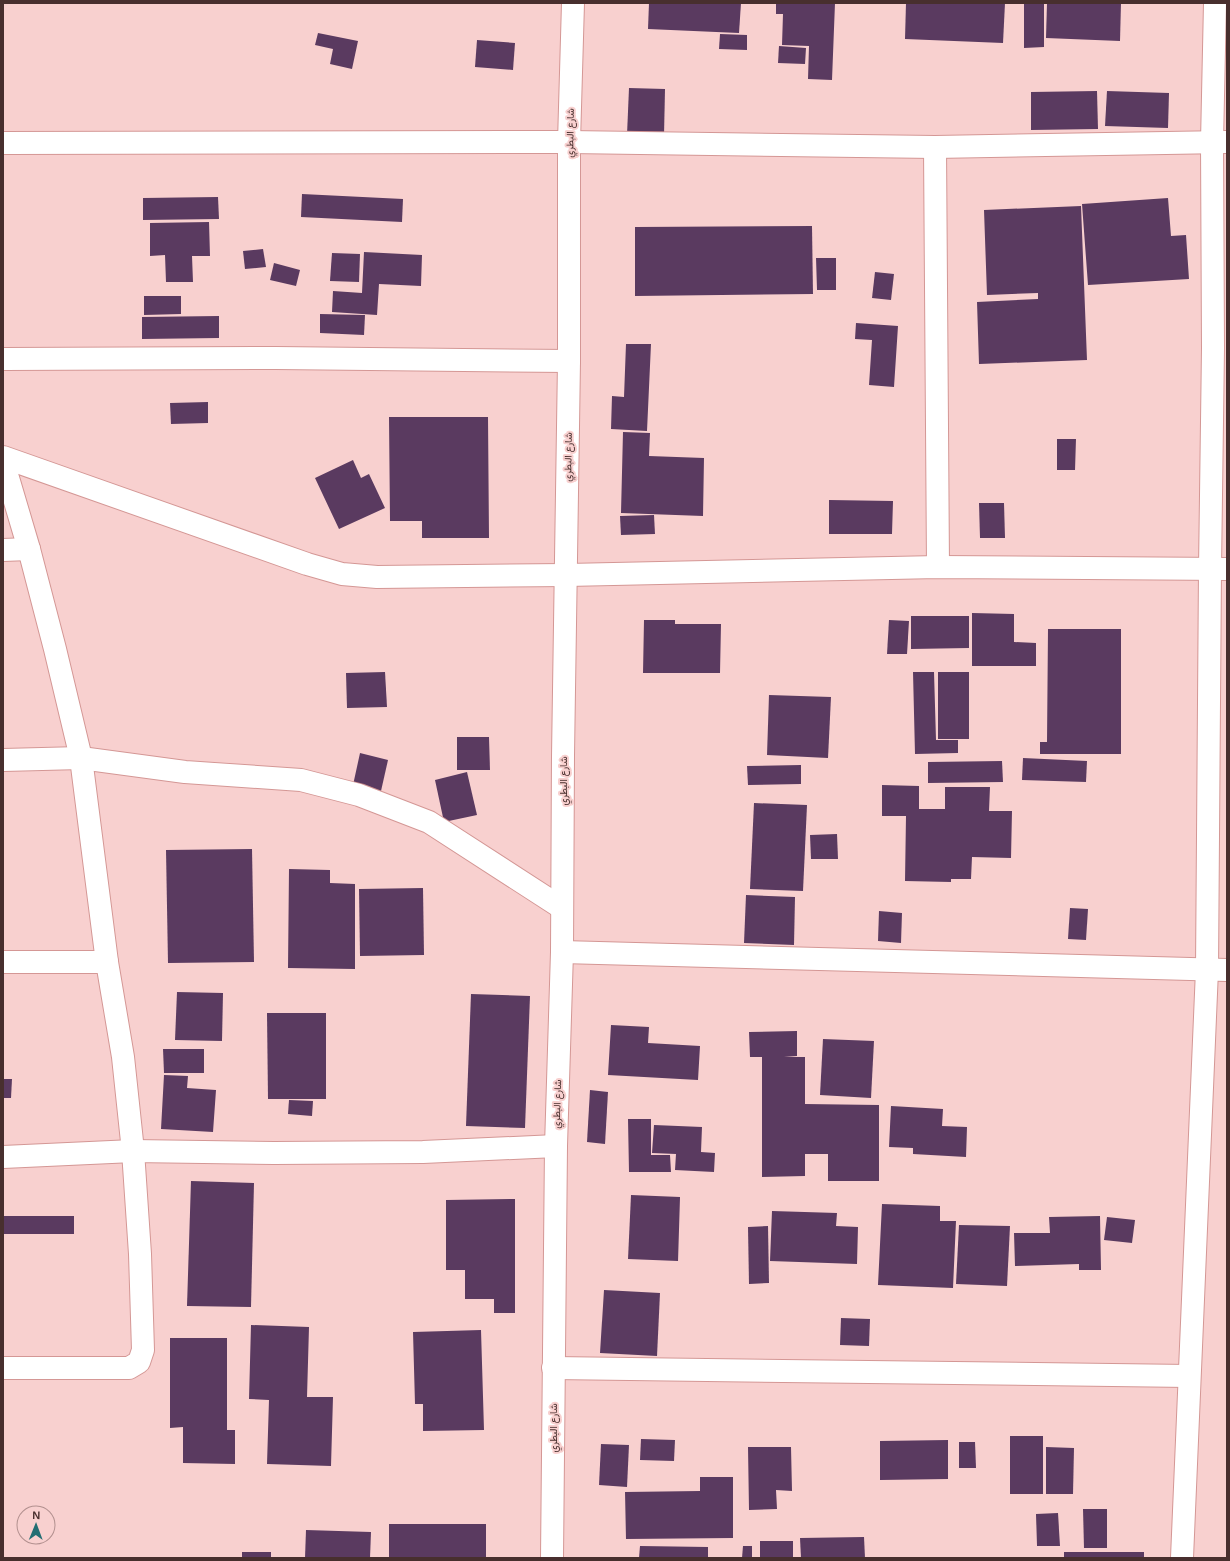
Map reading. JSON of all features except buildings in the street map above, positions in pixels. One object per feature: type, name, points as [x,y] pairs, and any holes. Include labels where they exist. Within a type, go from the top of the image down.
[{"type":"street","name":"شارع البطري","points":[[552,1558],[556,1146],[562,952],[563,764],[567,575],[569,142],[572,3]]},
{"type":"street","points":[[1182,1558],[1189,1376],[1217,970],[1218,569],[1214,348],[1219,142],[1215,3]]},
{"type":"street","points":[[3,143],[569,142],[935,147],[1219,142]]},
{"type":"street","points":[[935,147],[938,567]]},
{"type":"street","points":[[3,359],[276,358],[569,361]]},
{"type":"street","points":[[3,457],[307,564],[342,574],[377,576],[567,575],[938,567],[1218,569]]},
{"type":"street","points":[[3,461],[29,549],[81,758],[107,962],[123,1057],[140,1254],[143,1350],[139,1362],[129,1368],[3,1368]]},
{"type":"street","points":[[3,550],[29,549]]},
{"type":"street","points":[[3,760],[81,758],[184,772],[301,780],[359,795],[429,822],[516,880],[562,908]]},
{"type":"street","points":[[562,952],[1217,970]]},
{"type":"street","points":[[3,962],[107,962]]},
{"type":"street","points":[[3,1157],[132,1151],[423,1152],[556,1146]]},
{"type":"street","points":[[553,1368],[1189,1376]]}]
